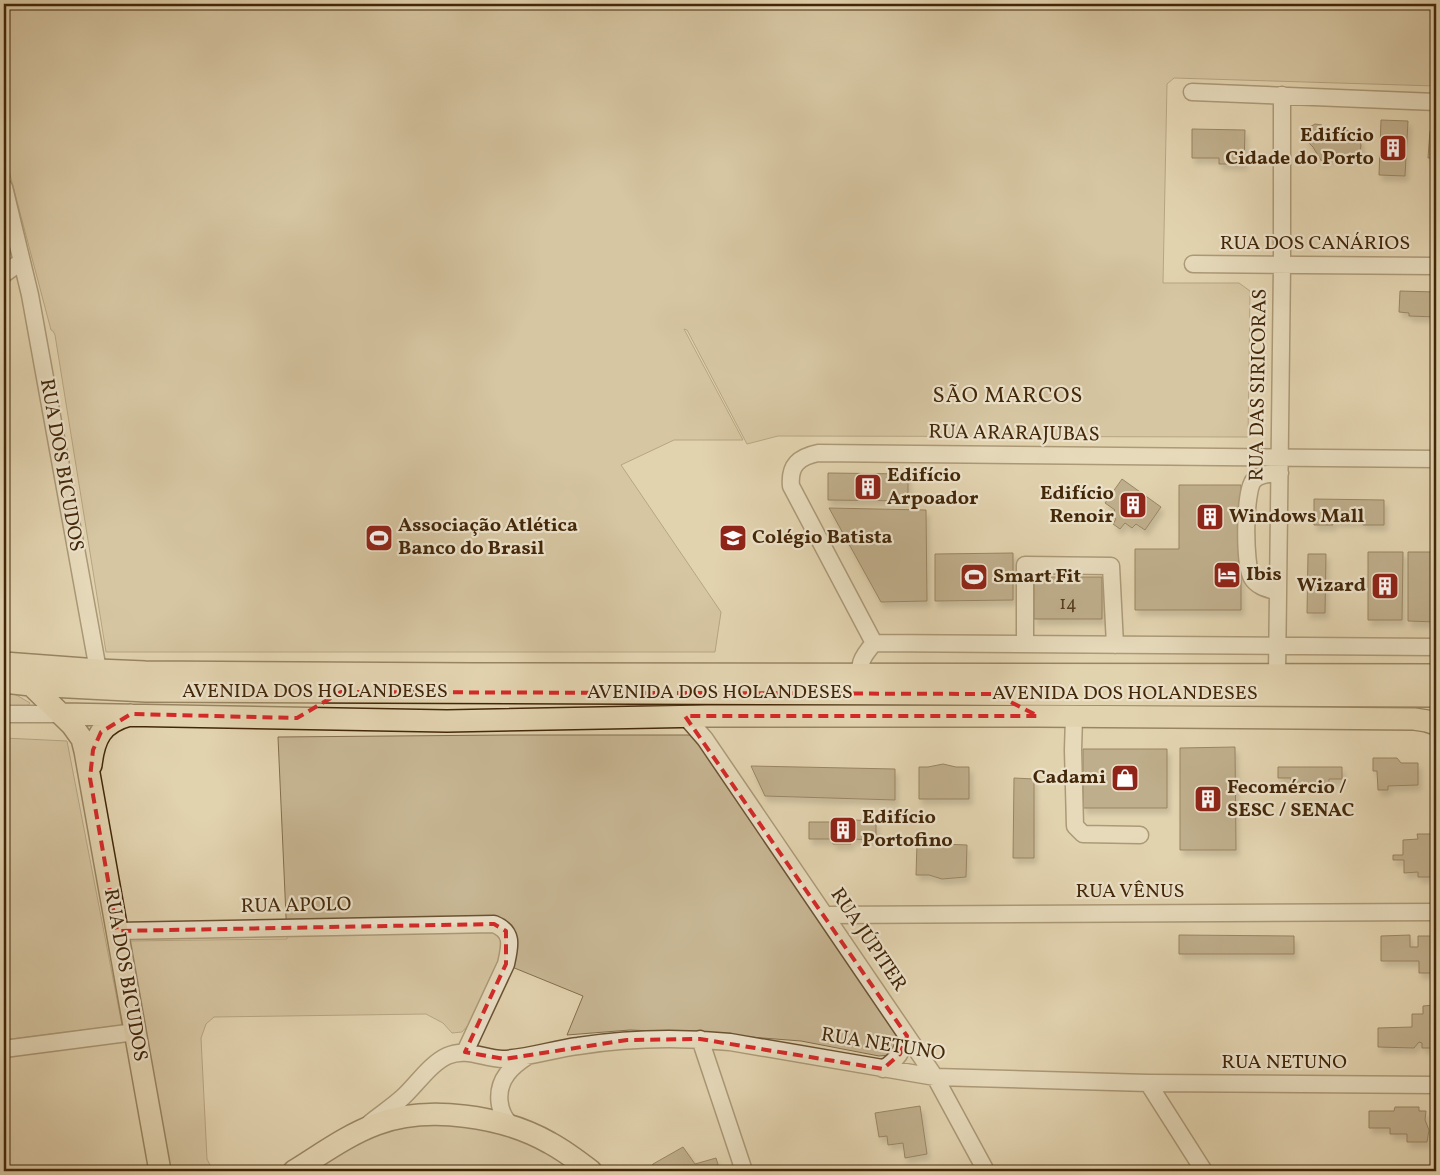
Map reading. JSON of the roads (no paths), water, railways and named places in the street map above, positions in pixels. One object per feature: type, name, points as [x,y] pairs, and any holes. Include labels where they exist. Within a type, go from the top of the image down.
[{"type":"main road","name":"AVENIDA DOS HOLANDESES","points":[[4,663],[145,672],[464,674],[710,683],[864,684],[1277,675],[1436,676]]},
{"type":"main road","name":"AVENIDA DOS HOLANDESES","points":[[4,682],[146,691],[341,692],[710,683]]},
{"type":"main road","name":"AVENIDA DOS HOLANDESES","points":[[864,684],[995,694],[1433,696]]},
{"type":"main road","name":"RUA DOS BICUDOS","points":[[31,685],[72,724],[82,739],[160,1171]]},
{"type":"main road","points":[[297,718],[341,692]]},
{"type":"main road","points":[[995,694],[1038,716]]},
{"type":"main road","points":[[1403,719],[1433,696]]},
{"type":"main road","name":"AVENIDA DOS HOLANDESES","points":[[61,714],[447,721],[685,716],[1074,716],[1403,719],[1421,720],[1436,724]]},
{"type":"main road","name":"RUA DOS BICUDOS","points":[[90,778],[93,750],[101,732],[114,721],[131,714]]},
{"type":"main road","points":[[294,1171],[356,1134],[377,1124],[423,1115],[475,1118],[513,1127],[550,1143],[591,1171]]},
{"type":"street","points":[[1192,92],[1436,102]]},
{"type":"street","name":"RUA DAS SIRICORAS","points":[[1277,675],[1282,96]]},
{"type":"street","name":"RUA DOS BICUDOS","points":[[4,187],[32,304],[98,670]]},
{"type":"street","points":[[4,274],[22,261]]},
{"type":"street","name":"RUA DOS CANÁRIOS","points":[[1193,264],[1436,266]]},
{"type":"street","name":"RUA ARARAJUBAS","points":[[874,644],[791,486],[792,468],[807,455],[827,453],[1280,465],[1436,459]]},
{"type":"street","points":[[1278,592],[1258,584],[1250,576],[1246,514],[1252,483],[1255,478],[1266,474],[1280,465]]},
{"type":"street","points":[[1025,644],[1025,565],[1111,566],[1115,645]]},
{"type":"street","points":[[874,644],[1436,647]]},
{"type":"street","name":"AVENIDA DOS HOLANDESES","points":[[864,684],[860,663],[874,644]]},
{"type":"street","points":[[705,739],[704,728],[707,716],[713,706],[710,683]]},
{"type":"street","points":[[4,714],[61,714]]},
{"type":"street","name":"RUA JÚPITER","points":[[685,716],[705,739],[935,1077],[986,1171]]},
{"type":"street","points":[[1074,716],[1075,826],[1083,834],[1140,835]]},
{"type":"street","name":"RUA VÊNUS","points":[[825,915],[1436,912]]},
{"type":"street","name":"RUA APOLO","points":[[117,931],[494,924],[506,931],[509,951],[506,964],[465,1052]]},
{"type":"street","points":[[4,1049],[135,1032]]},
{"type":"street","points":[[883,1069],[894,1062],[900,1054],[907,1036]]},
{"type":"street","name":"RUA NETUNO","points":[[356,1134],[396,1103],[441,1060],[449,1055],[465,1052],[504,1059],[573,1046],[663,1038],[700,1039],[759,1047],[935,1077],[1176,1084],[1436,1085]]},
{"type":"street","points":[[700,1039],[744,1171]]},
{"type":"street","points":[[500,1093],[508,1072],[530,1055]]},
{"type":"street","points":[[484,1056],[496,1074],[501,1111],[506,1121],[513,1127]]},
{"type":"street","points":[[951,1107],[960,1087],[967,1080],[974,1078]]},
{"type":"street","points":[[1148,1083],[1204,1171]]},
{"type":"street","points":[[1166,1112],[1166,1093],[1176,1084]]},
{"type":"place","name":"Edifício Cidade do Porto","points":[[1393,148]]},
{"type":"place","name":"Edifício Arpoador","points":[[868,487]]},
{"type":"place","name":"Edifício Renoir","points":[[1133,505]]},
{"type":"place","name":"Windows Mall","points":[[1210,517]]},
{"type":"place","name":"Associação Atlética Banco do Brasil","points":[[379,538]]},
{"type":"place","name":"Colégio Batista","points":[[733,538]]},
{"type":"place","name":"Ibis","points":[[1227,575]]},
{"type":"place","name":"Smart Fit","points":[[974,577]]},
{"type":"place","name":"Wizard","points":[[1385,586]]},
{"type":"place","name":"Cadami","points":[[1125,778]]},
{"type":"place","name":"Fecomércio / SESC / SENAC","points":[[1208,799]]},
{"type":"place","name":"Edifício Portofino","points":[[843,830]]},
{"type":"district","name":"SÃO MARCOS","points":[[1008,396]]}]
